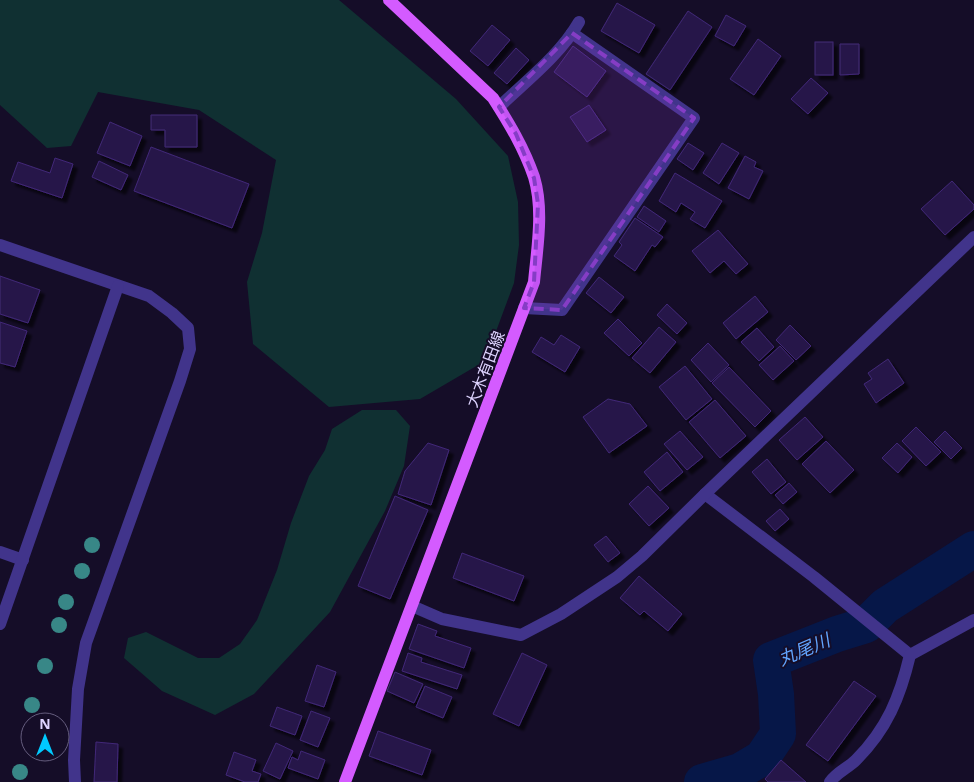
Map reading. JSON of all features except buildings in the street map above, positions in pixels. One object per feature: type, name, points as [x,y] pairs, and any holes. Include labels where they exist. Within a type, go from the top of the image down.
[{"type":"main road","name":"大木有田線","points":[[345,782],[534,282],[538,231],[538,204],[534,178],[516,134],[499,107],[493,98],[389,0]]},
{"type":"street","points":[[499,107],[553,55],[579,22]]},
{"type":"street","points":[[524,308],[562,310],[694,118],[572,33]]},
{"type":"street","points":[[412,606],[442,619],[521,635],[560,614],[617,577],[642,556],[974,237]]},
{"type":"street","points":[[0,245],[149,296],[188,328],[190,349],[86,643],[78,689],[74,760],[75,782]]},
{"type":"street","points":[[0,624],[118,286]]},
{"type":"street","points":[[705,494],[814,577],[910,655]]},
{"type":"street","points":[[0,552],[23,560]]},
{"type":"street","points":[[830,782],[836,774],[855,761],[881,732],[903,685],[910,655],[974,620]]},
{"type":"highlighted area","points":[[572,33],[694,118],[562,310],[524,308],[534,282],[538,204],[534,178],[516,134],[499,107]]},
{"type":"green space","points":[[0,0],[339,0],[456,99],[508,156],[518,202],[519,245],[514,283],[485,361],[420,399],[329,407],[253,344],[247,282],[262,233],[276,160],[199,110],[98,92],[71,146],[47,148],[0,105]]},
{"type":"green space","points":[[362,410],[396,410],[410,426],[404,466],[385,511],[330,612],[254,694],[215,715],[162,691],[124,658],[128,638],[146,632],[198,658],[219,658],[240,644],[257,620],[277,570],[291,523],[309,476],[325,450],[332,429]]},
{"type":"waterway","name":"丸尾川","points":[[702,782],[740,771],[762,758],[778,734],[776,694],[771,660],[837,634],[866,625],[885,606],[974,549]]}]
